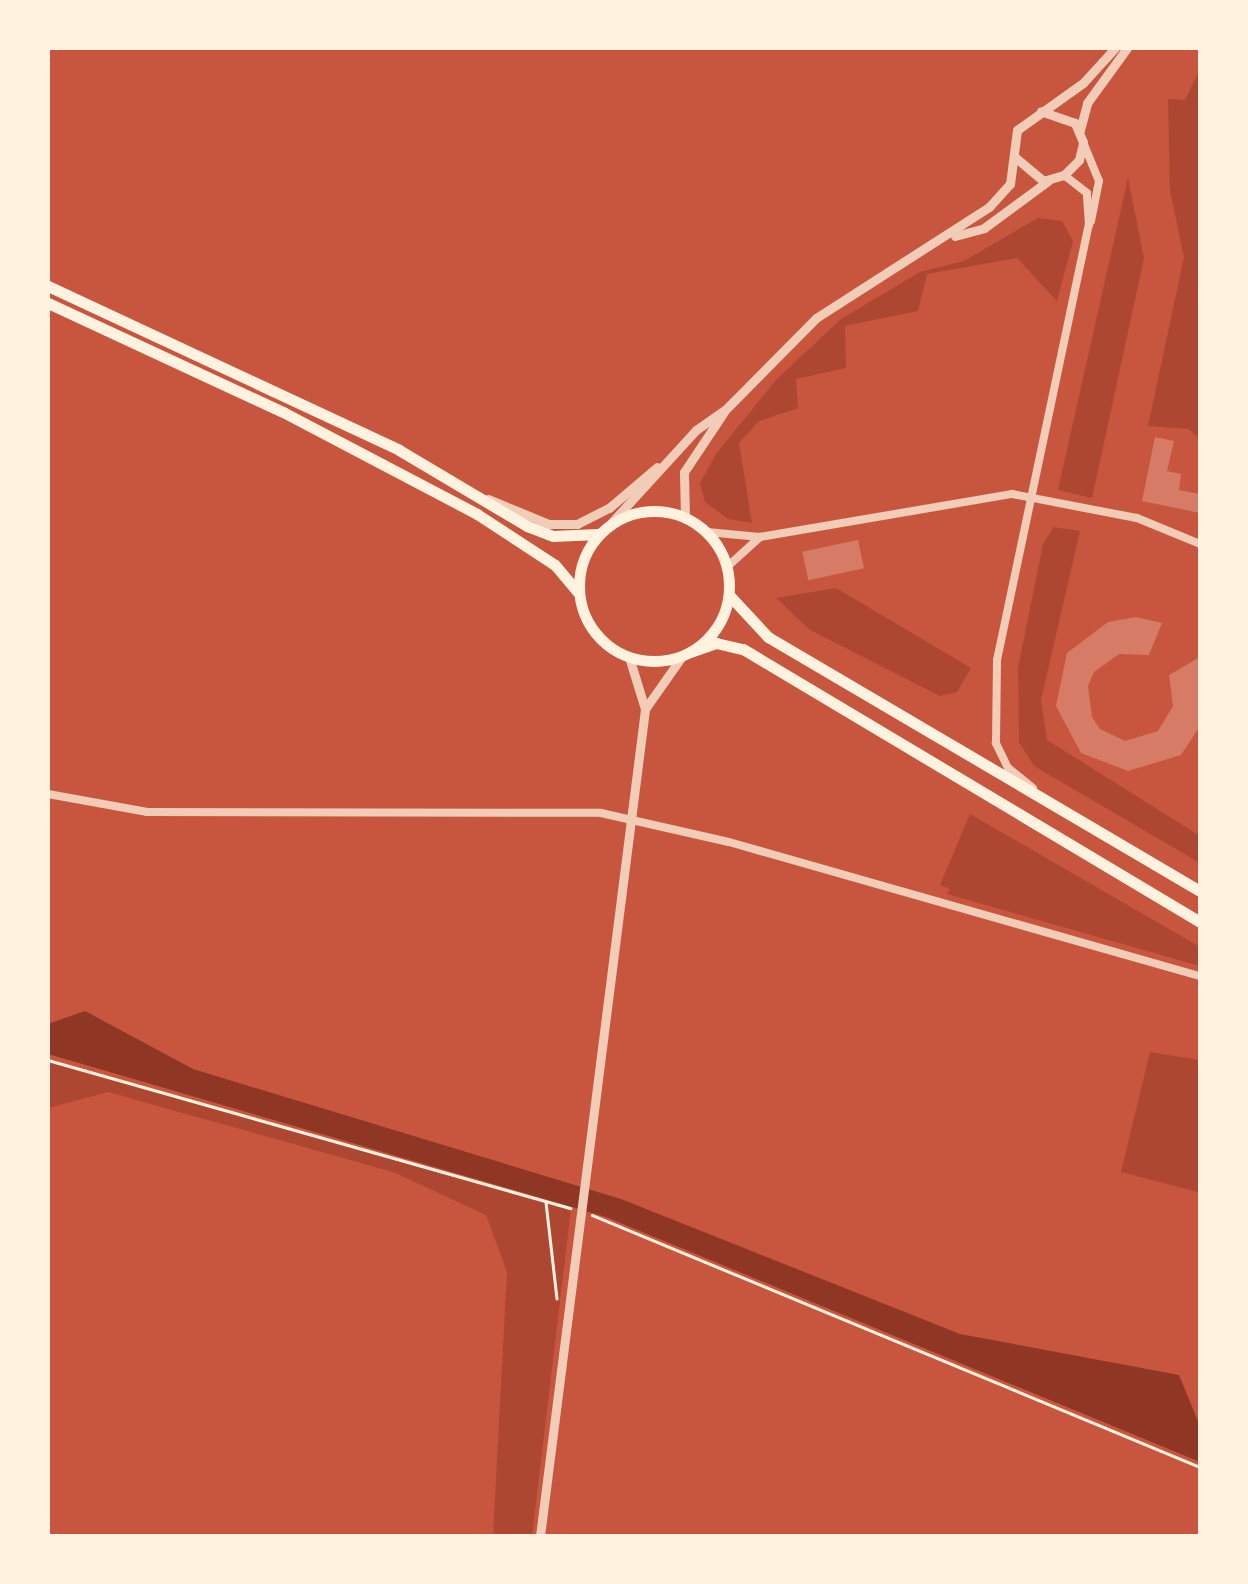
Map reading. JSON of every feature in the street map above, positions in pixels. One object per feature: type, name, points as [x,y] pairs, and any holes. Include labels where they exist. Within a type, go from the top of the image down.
[{"type":"main road","points":[[48,286],[236,370],[553,536],[598,534]]},
{"type":"main road","points":[[48,303],[284,412],[478,514],[555,565],[578,592],[594,632],[628,657],[656,662],[716,643],[743,649],[1200,922]]},
{"type":"main road","points":[[578,592],[579,571],[598,534],[611,523],[647,510],[685,517],[707,532],[727,567],[729,595],[716,628],[687,654]]},
{"type":"main road","points":[[729,595],[768,637],[1200,891]]},
{"type":"street","points":[[479,496],[549,524],[577,524],[609,508],[725,410],[843,297],[952,236],[1003,194],[1016,158],[1017,130],[1083,83],[1115,48]]},
{"type":"street","points":[[952,236],[984,228],[1050,180],[1064,175],[1079,160],[1087,103],[1126,48]]},
{"type":"street","points":[[1041,111],[1061,113],[1081,136],[1099,180],[1098,208],[1089,224]]},
{"type":"street","points":[[1016,158],[1030,176],[1050,180]]},
{"type":"street","points":[[1064,175],[1086,193],[1089,224],[1035,496],[1002,614],[996,744],[1008,768],[1068,815]]},
{"type":"street","points":[[685,517],[684,472],[725,410]]},
{"type":"street","points":[[611,523],[664,462]]},
{"type":"street","points":[[707,532],[760,537],[1012,494],[1137,518],[1200,544]]},
{"type":"street","points":[[727,567],[760,537]]},
{"type":"street","points":[[645,709],[687,654]]},
{"type":"street","points":[[540,1536],[627,818],[645,709],[628,657]]},
{"type":"street","points":[[48,794],[147,812],[602,812],[1200,976]]},
{"type":"path","points":[[48,1060],[546,1201],[702,1256],[1200,1467]]},
{"type":"path","points":[[546,1201],[553,1289],[567,1310]]},
{"type":"shaded area","points":[[1200,69],[1200,439],[1189,429],[1148,426],[1184,257],[1170,191],[1168,99],[1185,100]]},
{"type":"shaded area","points":[[1128,178],[1144,258],[1092,498],[1058,490]]},
{"type":"shaded area","points":[[1038,218],[1062,221],[1073,241],[1057,301],[1017,258],[927,274],[918,311],[845,326],[846,368],[796,379],[798,408],[759,421],[739,443],[752,523],[728,519],[705,502],[700,483],[716,454],[776,380],[841,319],[920,272],[964,261]]},
{"type":"shaded area","points":[[1054,527],[1080,531],[1041,700],[1047,740],[1200,836],[1200,863],[1034,766],[1019,742],[1018,668],[1043,544]]},
{"type":"shaded area","points":[[836,588],[971,668],[957,692],[940,696],[810,630],[776,598]]},
{"type":"shaded area","points":[[970,814],[1200,947],[1200,966],[947,894],[950,889],[940,885]]},
{"type":"shaded area","points":[[85,1011],[193,1069],[621,1199],[960,1334],[1179,1375],[1200,1426],[1200,1462],[606,1217],[48,1054],[48,1024]]},
{"type":"shaded area","points":[[1150,1052],[1200,1060],[1198,1192],[1121,1172]]},
{"type":"shaded area","points":[[48,1060],[571,1209],[532,1536],[493,1536],[507,1272],[486,1215],[393,1172],[108,1092],[48,1108]]},
{"type":"building","points":[[1155,437],[1174,441],[1167,471],[1181,474],[1179,490],[1200,494],[1200,513],[1142,501]]},
{"type":"building","points":[[858,540],[864,568],[808,580],[802,552]]},
{"type":"building","points":[[1136,617],[1162,623],[1149,655],[1119,654],[1094,672],[1088,686],[1092,717],[1100,729],[1125,741],[1158,731],[1173,706],[1169,675],[1200,657],[1200,726],[1181,755],[1128,771],[1081,753],[1056,706],[1067,653],[1108,622]]}]
